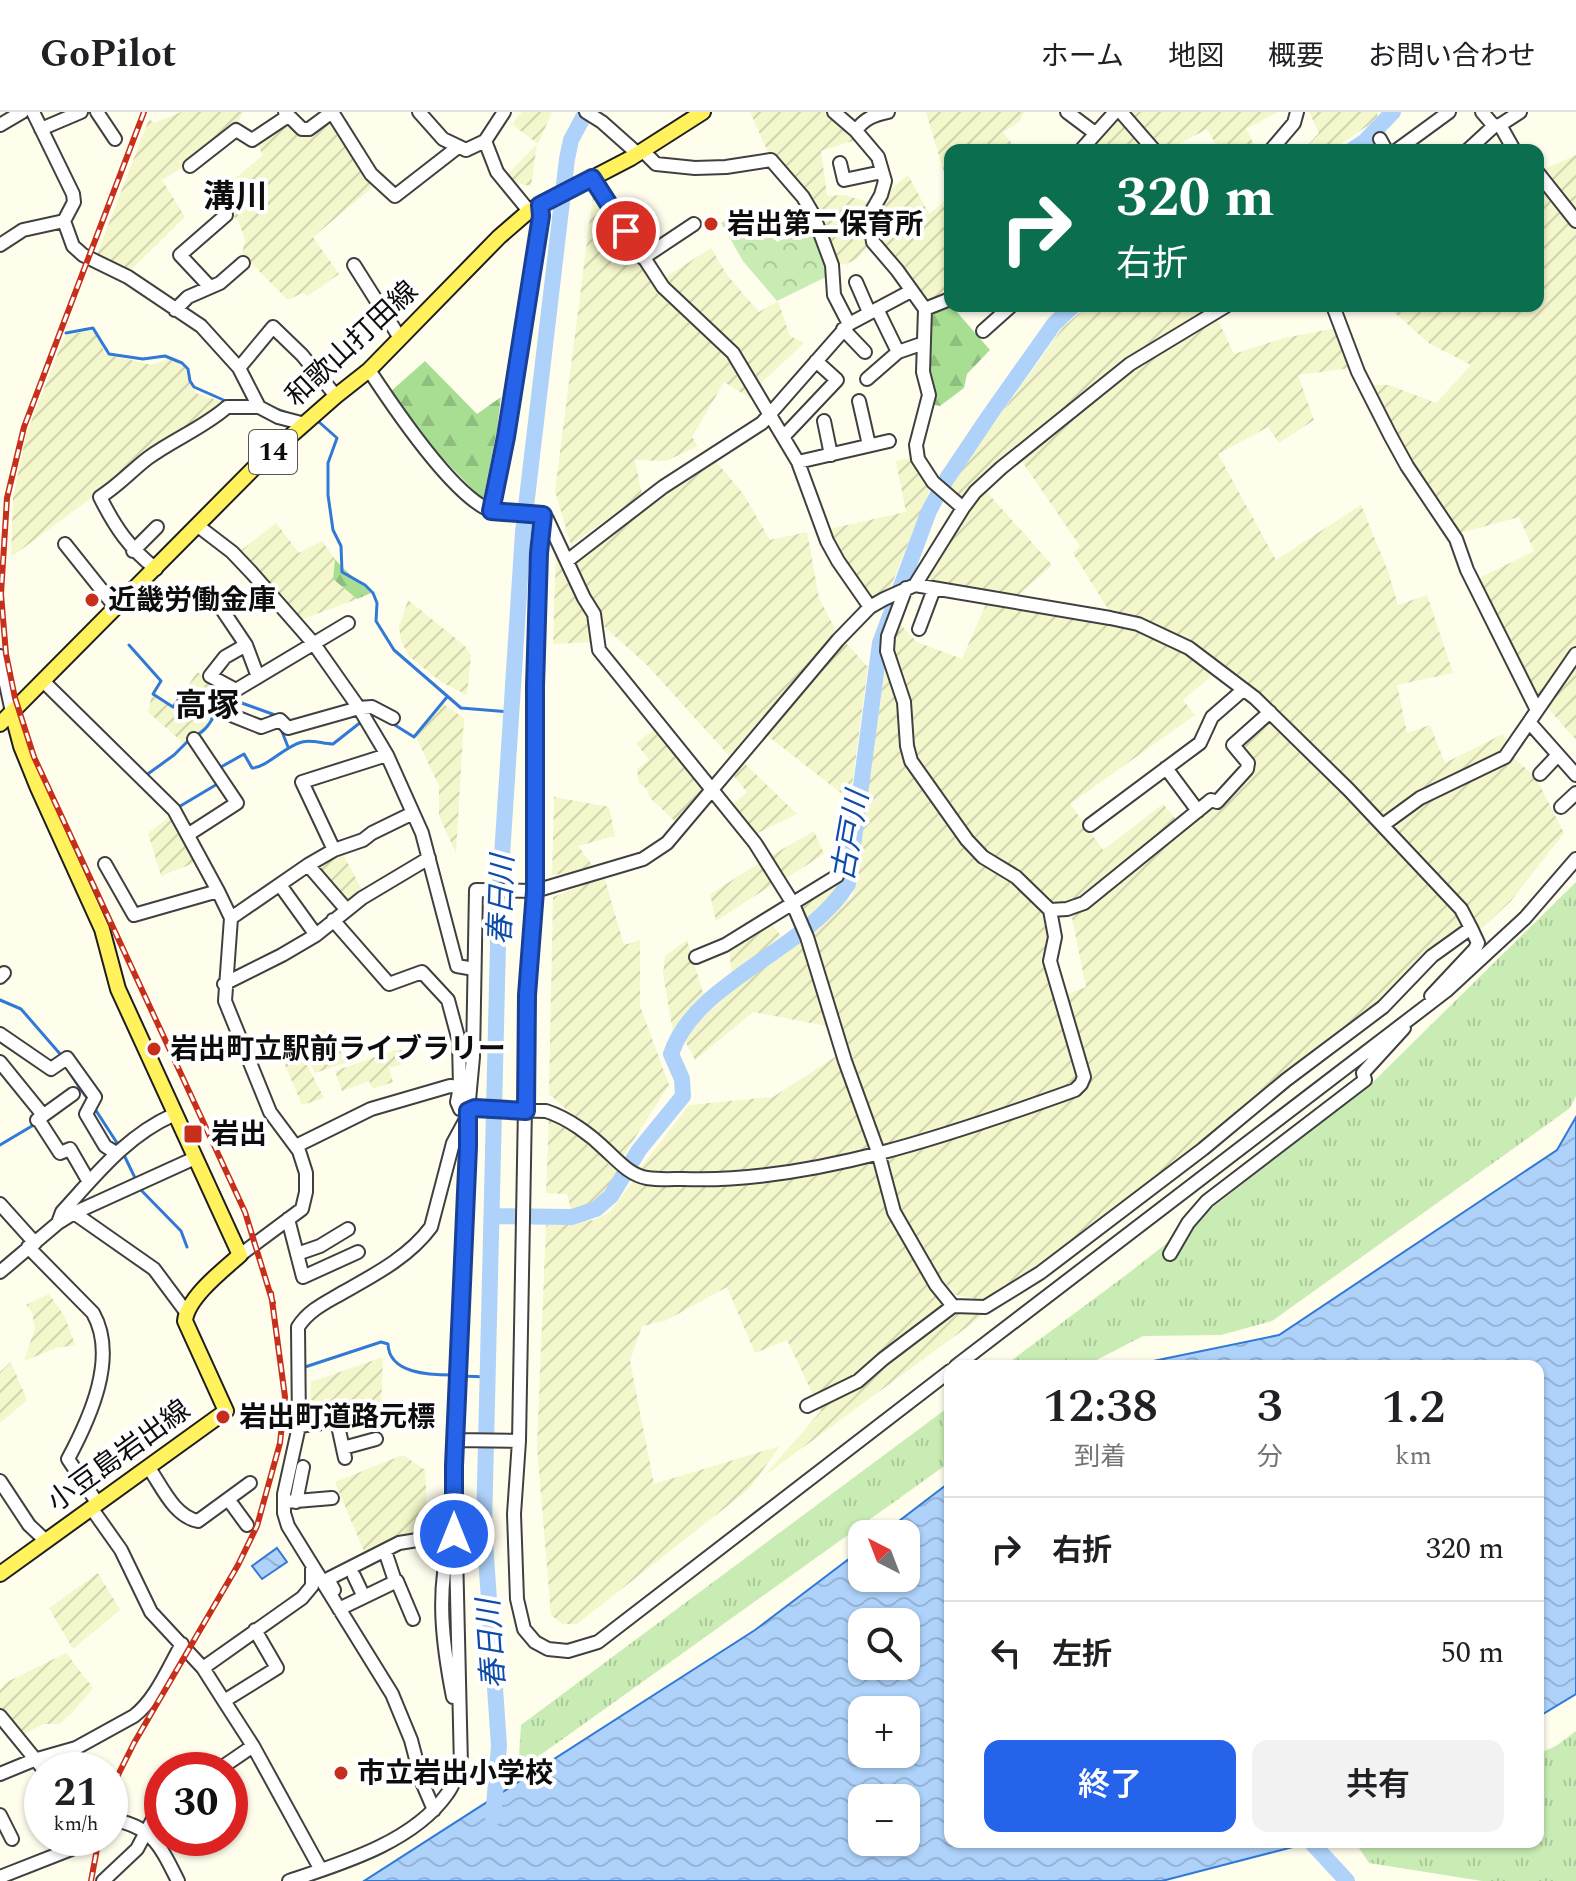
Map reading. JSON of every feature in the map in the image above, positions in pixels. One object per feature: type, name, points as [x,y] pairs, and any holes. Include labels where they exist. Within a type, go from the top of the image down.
[{"type":"main road","name":"和歌山打田線","points":[[0,724],[253,469],[369,370],[499,237],[538,206],[640,153],[703,112]]},
{"type":"main road","points":[[12,712],[21,746],[38,788],[102,929],[118,989],[173,1115],[240,1255],[208,1284],[186,1312]]},
{"type":"main road","name":"小豆島岩出線","points":[[0,1574],[226,1411],[185,1321],[186,1312]]},
{"type":"street","points":[[0,125],[22,112]]},
{"type":"street","points":[[33,112],[73,194],[74,202],[64,221],[73,246],[83,255],[128,277],[201,326],[239,368],[256,403],[278,417],[305,424]]},
{"type":"street","points":[[41,129],[81,112]]},
{"type":"street","points":[[97,112],[115,139]]},
{"type":"street","points":[[190,166],[236,130],[252,140],[287,114],[302,129],[309,129],[332,112],[371,174],[395,196],[458,147]]},
{"type":"street","points":[[419,112],[443,139],[466,150],[485,141],[504,112]]},
{"type":"street","points":[[586,112],[656,164],[726,167],[771,160],[803,197],[813,214],[832,265],[834,295],[846,326],[865,352]]},
{"type":"street","points":[[834,112],[856,131],[878,157],[885,181],[869,216],[873,242],[925,309],[923,372],[929,395],[916,445],[918,459],[933,482],[963,508]]},
{"type":"street","points":[[856,131],[872,116],[888,112]]},
{"type":"street","points":[[1067,112],[1095,133]]},
{"type":"street","points":[[1086,144],[1118,112],[1148,144]]},
{"type":"street","points":[[1276,144],[1294,123],[1297,112]]},
{"type":"street","points":[[1405,144],[1449,112]]},
{"type":"street","points":[[1482,112],[1510,144]]},
{"type":"street","points":[[1475,144],[1520,112]]},
{"type":"street","points":[[485,141],[497,172],[538,206],[541,216],[495,512]]},
{"type":"street","points":[[840,163],[844,180],[882,172]]},
{"type":"street","points":[[587,181],[663,287],[733,353],[798,462],[827,541],[870,607]]},
{"type":"street","points":[[1544,181],[1576,221]]},
{"type":"street","points":[[210,287],[180,255],[226,215]]},
{"type":"street","points":[[0,245],[23,230],[64,221]]},
{"type":"street","points":[[643,258],[694,224]]},
{"type":"street","points":[[175,310],[188,297],[220,283],[243,263]]},
{"type":"street","points":[[354,265],[400,338]]},
{"type":"street","points":[[856,282],[898,352]]},
{"type":"street","points":[[567,561],[663,487],[735,442],[771,415],[846,326],[911,291]]},
{"type":"street","points":[[925,309],[944,301]]},
{"type":"street","points":[[983,331],[1000,312]]},
{"type":"street","points":[[333,920],[389,984],[422,972],[448,1000],[459,1041],[460,1087],[457,1102],[460,1109],[470,1113],[522,1110],[558,1115],[607,1150],[619,1164],[646,1178],[713,1180],[836,1163],[1018,1111],[1075,1090],[1084,1077],[1050,961],[1055,937],[1050,910],[1016,877],[983,857],[967,840],[911,761],[904,702],[887,651],[888,636],[910,587],[975,492],[1130,364],[1216,312]]},
{"type":"street","points":[[1335,312],[1358,372],[1407,466],[1456,539],[1467,570],[1537,710]]},
{"type":"street","points":[[239,368],[273,327],[302,355],[336,396]]},
{"type":"street","points":[[867,379],[898,352],[924,343]]},
{"type":"street","points":[[784,436],[837,380],[816,361]]},
{"type":"street","points":[[369,370],[437,465],[495,512],[539,515],[547,519],[594,614],[599,650],[755,843],[792,902],[807,937],[845,1061],[878,1152],[894,1212],[936,1285],[953,1306]]},
{"type":"street","points":[[859,401],[869,445]]},
{"type":"street","points":[[156,569],[133,551],[116,529],[100,497],[114,489],[148,458],[210,422],[227,407],[256,403]]},
{"type":"street","points":[[824,421],[831,455]]},
{"type":"street","points":[[798,462],[889,441]]},
{"type":"street","points":[[539,515],[522,1110],[519,1441],[514,1514],[519,1616],[524,1629],[535,1642],[548,1649],[568,1651],[598,1642],[944,1376]]},
{"type":"street","points":[[198,526],[232,552],[314,644],[359,708],[387,755],[413,813],[429,858],[457,966],[474,969]]},
{"type":"street","points":[[133,551],[157,527]]},
{"type":"street","points":[[65,544],[116,608]]},
{"type":"street","points":[[289,1881],[400,1835],[434,1810],[449,1792],[461,1766],[453,1534],[473,1057],[476,890],[530,891],[643,859],[667,843],[838,640],[870,607],[910,587],[1138,624],[1189,648],[1270,712],[1383,825],[1461,909],[1477,935],[1475,949],[1363,1073],[1365,1080],[1207,1201],[1188,1223],[1170,1254]]},
{"type":"street","points":[[919,629],[934,589]]},
{"type":"street","points":[[215,599],[246,645],[258,677]]},
{"type":"street","points":[[246,645],[225,657],[210,676],[236,690],[348,623]]},
{"type":"street","points":[[1383,825],[1420,798],[1505,757],[1576,654]]},
{"type":"street","points":[[0,656],[12,712]]},
{"type":"street","points":[[43,681],[174,810],[231,918],[224,984],[228,1012],[270,1112],[296,1146],[306,1173],[302,1209],[240,1255]]},
{"type":"street","points":[[1090,825],[1200,743],[1212,717],[1243,690]]},
{"type":"street","points":[[231,715],[261,727],[280,720],[288,728],[359,708],[372,707],[393,718]]},
{"type":"street","points":[[1050,910],[1067,909],[1084,903],[1211,800],[1217,802],[1247,769],[1248,763],[1233,745],[1270,712]]},
{"type":"street","points":[[1529,722],[1576,775]]},
{"type":"street","points":[[189,834],[237,803],[194,739]]},
{"type":"street","points":[[334,850],[302,782],[387,755]]},
{"type":"street","points":[[1540,774],[1558,755]]},
{"type":"street","points":[[1166,768],[1198,811]]},
{"type":"street","points":[[1561,807],[1576,793]]},
{"type":"street","points":[[231,918],[334,850],[363,840],[413,813]]},
{"type":"street","points":[[224,984],[252,972],[316,935],[346,909],[429,858]]},
{"type":"street","points":[[964,1360],[1418,1012],[1490,952],[1525,918],[1576,859]]},
{"type":"street","points":[[105,864],[134,915],[218,891]]},
{"type":"street","points":[[308,865],[346,909]]},
{"type":"street","points":[[696,957],[725,945],[837,876]]},
{"type":"street","points":[[280,885],[316,935]]},
{"type":"street","points":[[807,1406],[858,1381],[953,1306],[985,1307],[1040,1273],[1383,1007],[1432,956],[1471,928]]},
{"type":"street","points":[[1,1038],[51,1069],[67,1058],[95,1097],[86,1114],[105,1146],[116,1153]]},
{"type":"street","points":[[0,1062],[60,1153],[70,1149],[89,1182]]},
{"type":"street","points":[[296,1146],[371,1109],[450,1086],[460,1087]]},
{"type":"street","points":[[38,1119],[73,1094]]},
{"type":"street","points":[[434,1810],[392,1694],[288,1526],[299,1426],[298,1327],[314,1309],[391,1264],[423,1238],[431,1227],[453,1143],[470,1113]]},
{"type":"street","points":[[58,1223],[62,1212],[116,1153],[149,1125],[173,1115]]},
{"type":"street","points":[[0,1272],[74,1213],[195,1158]]},
{"type":"street","points":[[0,1204],[31,1245],[93,1313],[100,1326],[103,1358],[93,1403],[68,1459],[121,1550],[151,1612],[203,1668],[253,1746],[321,1870]]},
{"type":"street","points":[[74,1213],[154,1269],[186,1312]]},
{"type":"street","points":[[288,1219],[303,1277],[358,1252]]},
{"type":"street","points":[[297,1254],[320,1246],[348,1229]]},
{"type":"street","points":[[299,1426],[337,1421],[344,1453],[376,1439]]},
{"type":"street","points":[[455,1440],[519,1441]]},
{"type":"street","points":[[290,1502],[303,1467]]},
{"type":"street","points":[[149,1468],[177,1510],[187,1519],[198,1521],[250,1483]]},
{"type":"street","points":[[0,1481],[29,1525],[46,1541]]},
{"type":"street","points":[[290,1502],[332,1498]]},
{"type":"street","points":[[228,1499],[247,1525]]},
{"type":"street","points":[[342,1610],[328,1579],[367,1557],[407,1540],[453,1534]]},
{"type":"street","points":[[386,1554],[413,1619]]},
{"type":"street","points":[[203,1668],[302,1598],[312,1586],[312,1569]]},
{"type":"street","points":[[354,1576],[364,1597]]},
{"type":"street","points":[[302,1598],[312,1595],[319,1597],[338,1616],[342,1610],[395,1581]]},
{"type":"street","points":[[224,1701],[277,1668],[255,1630]]},
{"type":"street","points":[[62,1752],[76,1748],[143,1710],[182,1644]]},
{"type":"street","points":[[0,1716],[28,1752]]},
{"type":"street","points":[[244,1752],[253,1746]]},
{"type":"street","points":[[0,1774],[24,1764]]},
{"type":"street","points":[[0,1815],[12,1839]]},
{"type":"street","points":[[103,1881],[137,1849],[144,1838]]},
{"type":"street","points":[[0,1877],[54,1856]]},
{"type":"street","points":[[165,1856],[178,1881]]},
{"type":"green space","points":[[181,112],[243,112],[235,128],[206,153],[162,180],[185,217],[130,271],[97,254],[149,119],[154,123]]},
{"type":"green space","points":[[522,112],[552,112],[538,144],[512,124]]},
{"type":"green space","points":[[750,112],[829,112],[835,122],[859,139],[821,151],[827,196],[844,195],[871,203],[868,245],[857,259],[836,265],[811,201],[767,150]]},
{"type":"green space","points":[[926,112],[1024,112],[1019,122],[1003,132],[1012,144],[944,144],[944,173]]},
{"type":"green space","points":[[1127,112],[1278,112],[1246,129],[1254,144],[1216,144],[1207,129],[1179,144],[1153,144]]},
{"type":"green space","points":[[1309,112],[1377,112],[1378,119],[1340,144],[1309,144],[1319,133]]},
{"type":"green space","points":[[1117,115],[1144,144],[1090,144]]},
{"type":"green space","points":[[286,121],[334,124],[375,185],[313,237],[339,274],[308,296],[302,293],[288,300],[242,254],[245,240],[239,222],[226,208],[222,190],[263,155],[256,141]]},
{"type":"green space","points":[[537,144],[531,186],[514,182],[507,175]]},
{"type":"green space","points":[[1576,155],[1576,214],[1544,171]]},
{"type":"green space","points":[[908,175],[929,214],[944,202],[944,296],[924,305],[896,259],[884,248],[875,233],[874,218],[891,189]]},
{"type":"green space","points":[[1544,185],[1576,228],[1576,646],[1540,700],[1535,698],[1477,579],[1534,551],[1519,517],[1457,534],[1407,460],[1369,385],[1389,385],[1436,403],[1471,365],[1430,344],[1394,312],[1544,312]]},
{"type":"green space","points":[[593,195],[659,288],[724,353],[758,403],[724,382],[692,437],[698,446],[666,461],[635,460],[642,494],[571,545],[555,491]]},
{"type":"green space","points":[[754,208],[777,242],[814,224],[828,264],[828,276],[777,301],[743,261],[721,223],[741,210],[744,215]]},
{"type":"green space","points":[[711,248],[727,275],[759,312],[778,301],[790,336],[804,343],[758,386],[663,279]]},
{"type":"green space","points":[[944,307],[944,312],[957,312],[990,350],[967,374],[964,388],[940,406],[931,404],[928,367],[931,314]]},
{"type":"green space","points":[[1081,312],[1208,312],[1132,357],[962,502],[947,489],[1063,327]]},
{"type":"green space","points":[[1217,318],[1234,354],[1284,338],[1337,328],[1351,368],[1298,375],[1314,420],[1279,443],[1268,427],[1218,454],[1276,560],[1361,505],[1388,571],[1398,605],[1427,595],[1453,673],[1397,685],[1407,733],[1430,725],[1445,763],[1503,734],[1510,748],[1491,762],[1404,802],[1383,819],[1255,693],[1197,647],[1108,609],[1073,553],[1080,546],[1021,460],[1127,372]]},
{"type":"green space","points":[[96,330],[105,354],[151,365],[169,359],[185,368],[196,393],[228,404],[209,421],[93,497],[11,557],[13,498],[26,435],[65,335]]},
{"type":"green space","points":[[425,361],[477,414],[501,397],[483,500],[426,441],[390,392]]},
{"type":"green space","points":[[913,458],[931,487],[889,591],[871,597],[838,552],[829,529],[906,512],[896,461]]},
{"type":"green space","points":[[715,460],[744,495],[770,540],[807,532],[819,598],[836,631],[730,757],[647,665],[599,622],[575,569],[577,561],[662,492]]},
{"type":"green space","points":[[985,490],[1052,565],[1016,597],[923,579]]},
{"type":"green space","points":[[276,523],[299,553],[322,541],[335,559],[333,579],[357,599],[300,620],[239,552]]},
{"type":"green space","points":[[556,547],[591,616],[593,642],[553,644]]},
{"type":"green space","points":[[335,559],[371,593],[357,599],[333,579]]},
{"type":"green space","points":[[408,600],[464,645],[471,655],[467,695],[441,682],[409,656],[401,641],[399,627]]},
{"type":"green space","points":[[986,604],[1130,627],[1196,659],[1214,674],[1183,700],[1195,715],[1070,804],[1103,850],[1163,804],[1177,821],[1100,887],[1069,904],[1053,906],[984,854],[918,763],[911,740],[890,655],[898,622],[917,642],[962,659]]},
{"type":"green space","points":[[843,640],[868,667],[850,800],[764,733]]},
{"type":"green space","points":[[1576,664],[1576,740],[1547,707]]},
{"type":"green space","points":[[885,669],[893,680],[897,695],[899,744],[910,766],[963,844],[1012,880],[1046,913],[1052,938],[1046,962],[1081,1074],[1071,1088],[882,1145],[811,932],[853,895]]},
{"type":"green space","points":[[197,672],[231,691],[217,703],[212,716],[182,695]]},
{"type":"green space","points":[[152,694],[173,708],[181,696],[211,718],[200,732],[183,743],[148,712]]},
{"type":"green space","points":[[442,703],[464,718],[456,853],[439,816],[439,786],[416,737]]},
{"type":"green space","points":[[1268,722],[1355,805],[1465,921],[1463,931],[1379,1006],[1036,1268],[981,1300],[956,1295],[936,1273],[896,1211],[881,1154],[1082,1090],[1065,995],[1086,987],[1071,913],[1097,901],[1211,804],[1218,805],[1256,768],[1239,746]]},
{"type":"green space","points":[[656,728],[706,790],[678,824],[649,797],[647,789],[639,783],[637,769],[649,760],[636,743]]},
{"type":"green space","points":[[1512,756],[1536,778],[1564,833],[1511,901],[1481,929],[1461,901],[1394,829],[1395,822],[1421,802],[1500,767]]},
{"type":"green space","points":[[742,761],[797,814],[754,835],[730,807],[747,792],[731,773]]},
{"type":"green space","points":[[554,797],[609,807],[615,836],[578,846],[596,870],[552,875]]},
{"type":"green space","points":[[172,815],[199,861],[161,876],[148,833]]},
{"type":"green space","points":[[814,831],[824,854],[783,880],[769,857]]},
{"type":"green space","points":[[342,852],[364,894],[346,905],[314,865]]},
{"type":"green space","points":[[763,861],[775,883],[716,921],[710,894]]},
{"type":"green space","points":[[604,876],[624,945],[640,940],[640,1006],[669,1085],[622,1158],[549,1094],[553,897]]},
{"type":"green space","points":[[842,878],[839,889],[804,919],[798,905]]},
{"type":"green space","points":[[1576,882],[1576,1096],[1570,1108],[1272,1321],[1221,1335],[1143,1336],[1097,1360],[1012,1360],[1130,1272],[1372,1083]]},
{"type":"green space","points":[[770,922],[781,936],[732,975],[729,949]]},
{"type":"green space","points":[[801,938],[832,1027],[753,1012],[695,1060],[684,1039],[701,1019],[735,988]]},
{"type":"green space","points":[[687,940],[704,996],[673,1032],[663,974],[665,956]]},
{"type":"green space","points":[[325,1030],[331,1043],[351,1061],[315,1073],[299,1041]]},
{"type":"green space","points":[[296,1043],[324,1098],[302,1105],[279,1051]]},
{"type":"green space","points":[[402,1050],[404,1064],[389,1068],[393,1082],[373,1089],[369,1081],[342,1091],[335,1071]]},
{"type":"green space","points":[[838,1055],[871,1148],[819,1162],[715,1176],[639,1170],[689,1105],[773,1097]]},
{"type":"green space","points":[[549,1119],[582,1137],[618,1173],[602,1196],[592,1204],[571,1209],[567,1194],[546,1193]]},
{"type":"green space","points":[[874,1157],[890,1212],[954,1312],[989,1311],[764,1476],[821,1411],[787,1340],[755,1353],[727,1287],[665,1321],[642,1326],[630,1361],[654,1484],[780,1446],[749,1489],[577,1624],[562,1624],[551,1615],[537,1447],[546,1225],[594,1220],[610,1212],[635,1179],[716,1184]]},
{"type":"green space","points":[[49,1294],[65,1317],[75,1345],[56,1348],[24,1361],[35,1328],[32,1312],[26,1305]]},
{"type":"green space","points":[[383,1357],[381,1406],[309,1419],[311,1382]]},
{"type":"green space","points":[[11,1362],[27,1400],[0,1423],[0,1372]]},
{"type":"green space","points":[[944,1410],[944,1466],[869,1520],[848,1520],[848,1535],[518,1771],[521,1725]]},
{"type":"green space","points":[[403,1455],[425,1470],[428,1529],[365,1554],[335,1482]]},
{"type":"green space","points":[[98,1573],[120,1610],[73,1649],[49,1608]]},
{"type":"green space","points":[[66,1653],[93,1688],[59,1724],[43,1724],[20,1736],[0,1712],[0,1690],[5,1683]]},
{"type":"green space","points":[[1576,1731],[1576,1881],[1482,1881],[1369,1863],[1359,1848],[1544,1848],[1544,1751]]},
{"type":"water","points":[[1576,1117],[1576,1694],[1544,1713],[1544,1360],[1158,1360],[1279,1335],[1557,1150]]},
{"type":"water","points":[[944,1487],[944,1848],[1289,1848],[1162,1881],[364,1881],[755,1630],[848,1560],[848,1592],[920,1592],[920,1520],[900,1520]]},
{"type":"water","points":[[277,1548],[287,1562],[262,1579],[252,1566]]},
{"type":"waterway","name":"春日川","points":[[493,1818],[499,1746],[484,1527],[499,902],[523,532],[567,159],[571,140],[586,112]]},
{"type":"waterway","name":"古戸川","points":[[1361,144],[1393,112]]},
{"type":"waterway","name":"古戸川","points":[[492,1216],[572,1217],[596,1209],[611,1196],[639,1150],[683,1096],[682,1079],[671,1054],[684,1028],[703,1006],[727,986],[830,907],[848,884],[880,643],[929,511],[989,416],[1054,324],[1067,312]]},
{"type":"waterway","points":[[66,333],[93,328],[109,354],[143,359],[165,356],[182,363],[188,369],[194,387],[228,402]]},
{"type":"waterway","points":[[271,407],[290,414]]},
{"type":"waterway","points":[[319,422],[337,438],[328,463],[328,495],[333,530],[341,546],[342,572],[373,593],[377,603],[376,621],[394,650],[461,708],[511,712]]},
{"type":"waterway","points":[[129,645],[161,681],[153,694],[173,707],[181,696],[212,718]]},
{"type":"waterway","points":[[195,736],[206,728],[231,693],[239,702],[277,718]]},
{"type":"waterway","points":[[390,722],[414,737],[447,697]]},
{"type":"waterway","points":[[221,771],[221,767],[244,754],[252,768],[302,742],[333,744],[361,722]]},
{"type":"waterway","points":[[281,729],[288,747]]},
{"type":"waterway","points":[[145,776],[189,740]]},
{"type":"waterway","points":[[177,808],[219,783]]},
{"type":"waterway","points":[[0,1000],[21,1009],[61,1055]]},
{"type":"waterway","points":[[70,1073],[81,1090]]},
{"type":"waterway","points":[[78,1092],[81,1090],[88,1099]]},
{"type":"waterway","points":[[95,1109],[119,1146]]},
{"type":"waterway","points":[[0,1145],[37,1123]]},
{"type":"waterway","points":[[123,1153],[137,1182]]},
{"type":"waterway","points":[[140,1189],[181,1231],[187,1247]]},
{"type":"waterway","points":[[305,1367],[381,1342],[388,1344],[395,1362],[403,1367],[423,1373],[453,1375]]},
{"type":"waterway","points":[[461,1376],[488,1377]]},
{"type":"waterway","points":[[1317,1848],[1347,1881]]},
{"type":"railway","points":[[144,112],[24,427],[7,498],[1,594],[6,654],[15,698],[34,757],[245,1212],[273,1303]]},
{"type":"railway","points":[[128,1755],[238,1565],[257,1526],[280,1443],[285,1397],[271,1293]]},
{"type":"railway","points":[[91,1881],[96,1856]]},
{"type":"place","name":"岩出第二保育所","points":[[711,224]]},
{"type":"place","name":"近畿労働金庫","points":[[92,600]]},
{"type":"place","name":"岩出町立駅前ライブラリー","points":[[154,1049]]},
{"type":"place","name":"岩出","points":[[193,1134]]},
{"type":"place","name":"岩出町道路元標","points":[[223,1417]]},
{"type":"place","name":"市立岩出小学校","points":[[341,1773]]},
{"type":"district","name":"溝川","points":[[235,197]]},
{"type":"district","name":"高塚","points":[[207,706]]},
{"type":"route","points":[[454,1534],[454,1466],[468,1147],[466,1119],[468,1111],[475,1108],[526,1111],[527,995],[535,891],[535,686],[543,515],[491,511],[515,385],[541,216],[540,205],[592,178],[626,231]]}]
